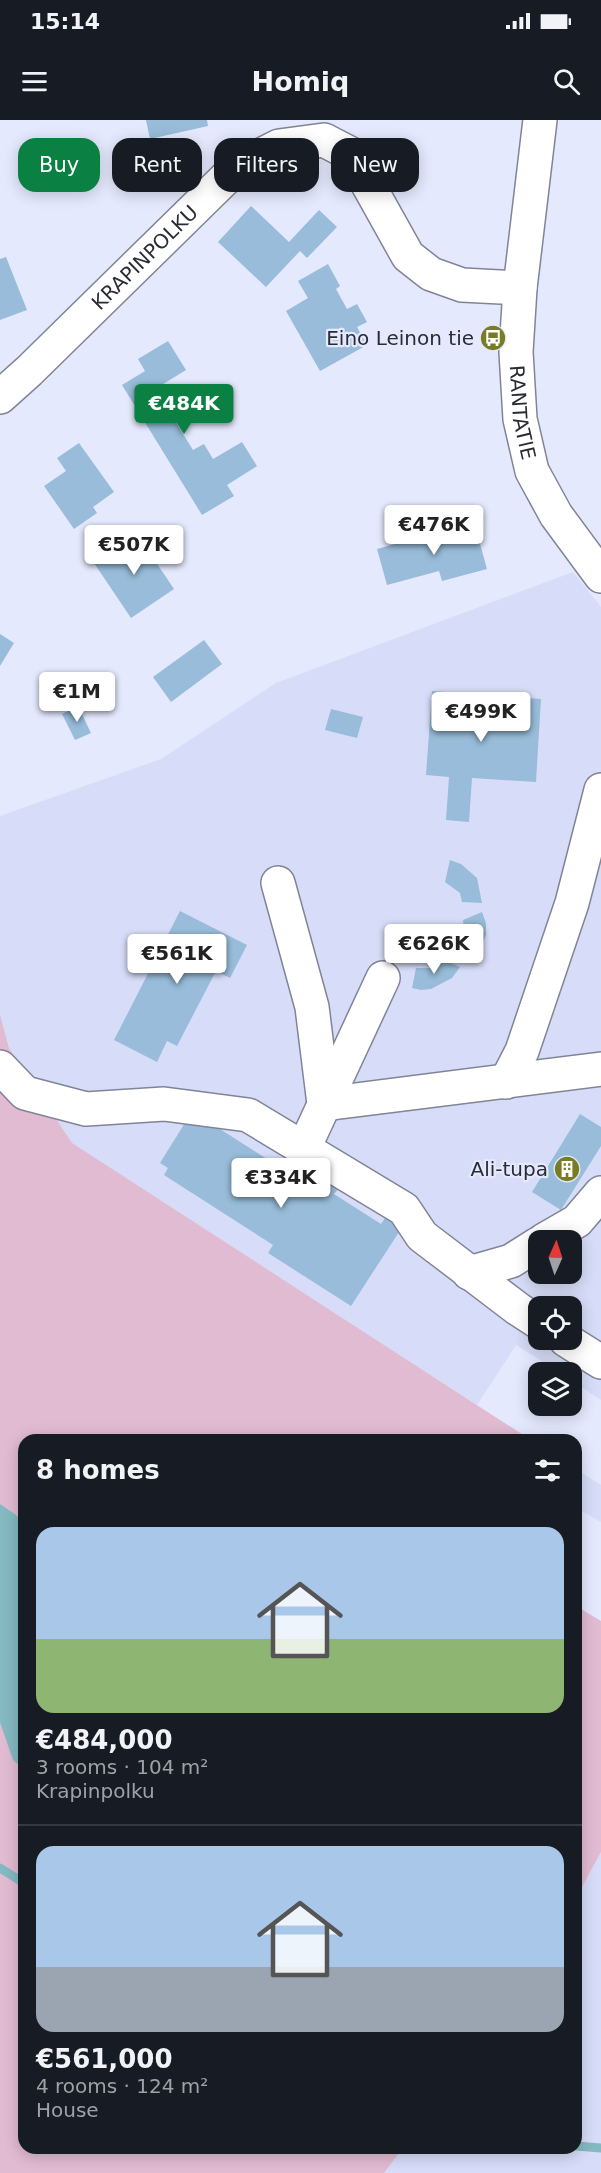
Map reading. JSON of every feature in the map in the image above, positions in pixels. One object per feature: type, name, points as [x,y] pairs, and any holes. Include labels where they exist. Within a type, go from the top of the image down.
[{"type":"street","name":"RANTATIE","points":[[540,120],[520,288],[516,352],[520,419],[532,471],[556,515],[601,576]]},
{"type":"street","name":"KRAPINPOLKU","points":[[0,397],[236,168],[279,146],[324,140],[351,154],[408,256],[431,274],[462,285],[520,288]]},
{"type":"street","points":[[506,1082],[522,1050],[572,903],[601,790]]},
{"type":"street","points":[[278,883],[312,1007],[324,1104]]},
{"type":"street","points":[[304,1148],[383,978]]},
{"type":"street","points":[[0,1067],[25,1093],[86,1109],[164,1104],[248,1115],[404,1209],[422,1236],[528,1315]]},
{"type":"street","points":[[324,1104],[601,1069]]},
{"type":"street","points":[[561,1230],[577,1221],[601,1193]]},
{"type":"street","points":[[469,1273],[511,1261],[528,1250]]},
{"type":"street","points":[[582,1350],[601,1362]]},
{"type":"shaded area","points":[[573,572],[601,607],[601,1400],[582,1388],[582,1362],[543,1362],[516,1345],[477,1405],[71,1143],[9,1048],[0,1014],[0,816],[161,759],[276,683]]},
{"type":"shaded area","points":[[0,1014],[9,1048],[72,1143],[522,1434],[18,1434],[18,2154],[398,2154],[384,2173],[0,2173]]},
{"type":"shaded area","points":[[582,1473],[601,1485],[601,1522],[582,1511]]},
{"type":"shaded area","points":[[0,1504],[18,1517],[18,1764],[13,1760],[0,1722]]},
{"type":"shaded area","points":[[582,1610],[601,1621],[601,1852],[582,1887]]},
{"type":"shaded area","points":[[601,1852],[601,2173],[384,2173],[398,2154],[582,2154],[582,1887]]},
{"type":"building","points":[[146,120],[207,120],[208,126],[150,138]]},
{"type":"building","points":[[251,206],[289,242],[319,210],[337,227],[307,258],[300,251],[266,287],[218,242]]},
{"type":"building","points":[[6,257],[27,310],[0,320],[0,259]]},
{"type":"building","points":[[328,264],[340,286],[336,289],[347,309],[357,304],[367,322],[357,327],[367,345],[320,371],[286,311],[308,298],[298,281]]},
{"type":"building","points":[[168,341],[186,370],[155,389],[193,450],[204,444],[213,459],[242,442],[257,466],[227,485],[234,496],[202,515],[122,385],[145,371],[138,359]]},
{"type":"building","points":[[79,443],[114,492],[93,507],[97,513],[74,529],[44,486],[66,471],[57,458]]},
{"type":"building","points":[[474,522],[487,569],[442,581],[439,571],[387,585],[377,549]]},
{"type":"building","points":[[137,534],[174,589],[131,618],[94,563]]},
{"type":"building","points":[[0,634],[14,643],[0,666]]},
{"type":"building","points":[[204,640],[222,664],[171,702],[153,677]]},
{"type":"building","points":[[432,691],[541,699],[536,782],[472,778],[469,822],[446,820],[449,777],[426,775]]},
{"type":"building","points":[[78,706],[91,733],[75,740],[62,714]]},
{"type":"building","points":[[331,709],[363,717],[357,738],[325,730]]},
{"type":"building","points":[[450,860],[461,864],[477,878],[482,903],[462,902],[460,893],[445,882]]},
{"type":"building","points":[[180,911],[247,945],[230,978],[216,971],[177,1046],[167,1041],[157,1062],[114,1040]]},
{"type":"building","points":[[482,912],[486,923],[486,935],[481,946],[466,962],[454,944],[461,939],[464,932],[463,920]]},
{"type":"building","points":[[440,958],[460,967],[452,978],[431,989],[412,988],[416,968],[430,968]]},
{"type":"building","name":"Ali-tupa","points":[[580,1114],[601,1127],[601,1146],[561,1210],[532,1192]]},
{"type":"building","points":[[201,1117],[300,1180],[304,1174],[314,1181],[318,1175],[339,1188],[334,1194],[381,1224],[385,1218],[401,1229],[351,1306],[268,1253],[273,1245],[164,1175],[168,1168],[160,1163],[188,1118]]},
{"type":"waterway","points":[[0,1868],[18,1879]]},
{"type":"waterway","points":[[582,2146],[601,2148]]},
{"type":"place","name":"Eino Leinon tie","points":[[493,338]]},
{"type":"place","name":"Ali-tupa","points":[[567,1169]]}]
